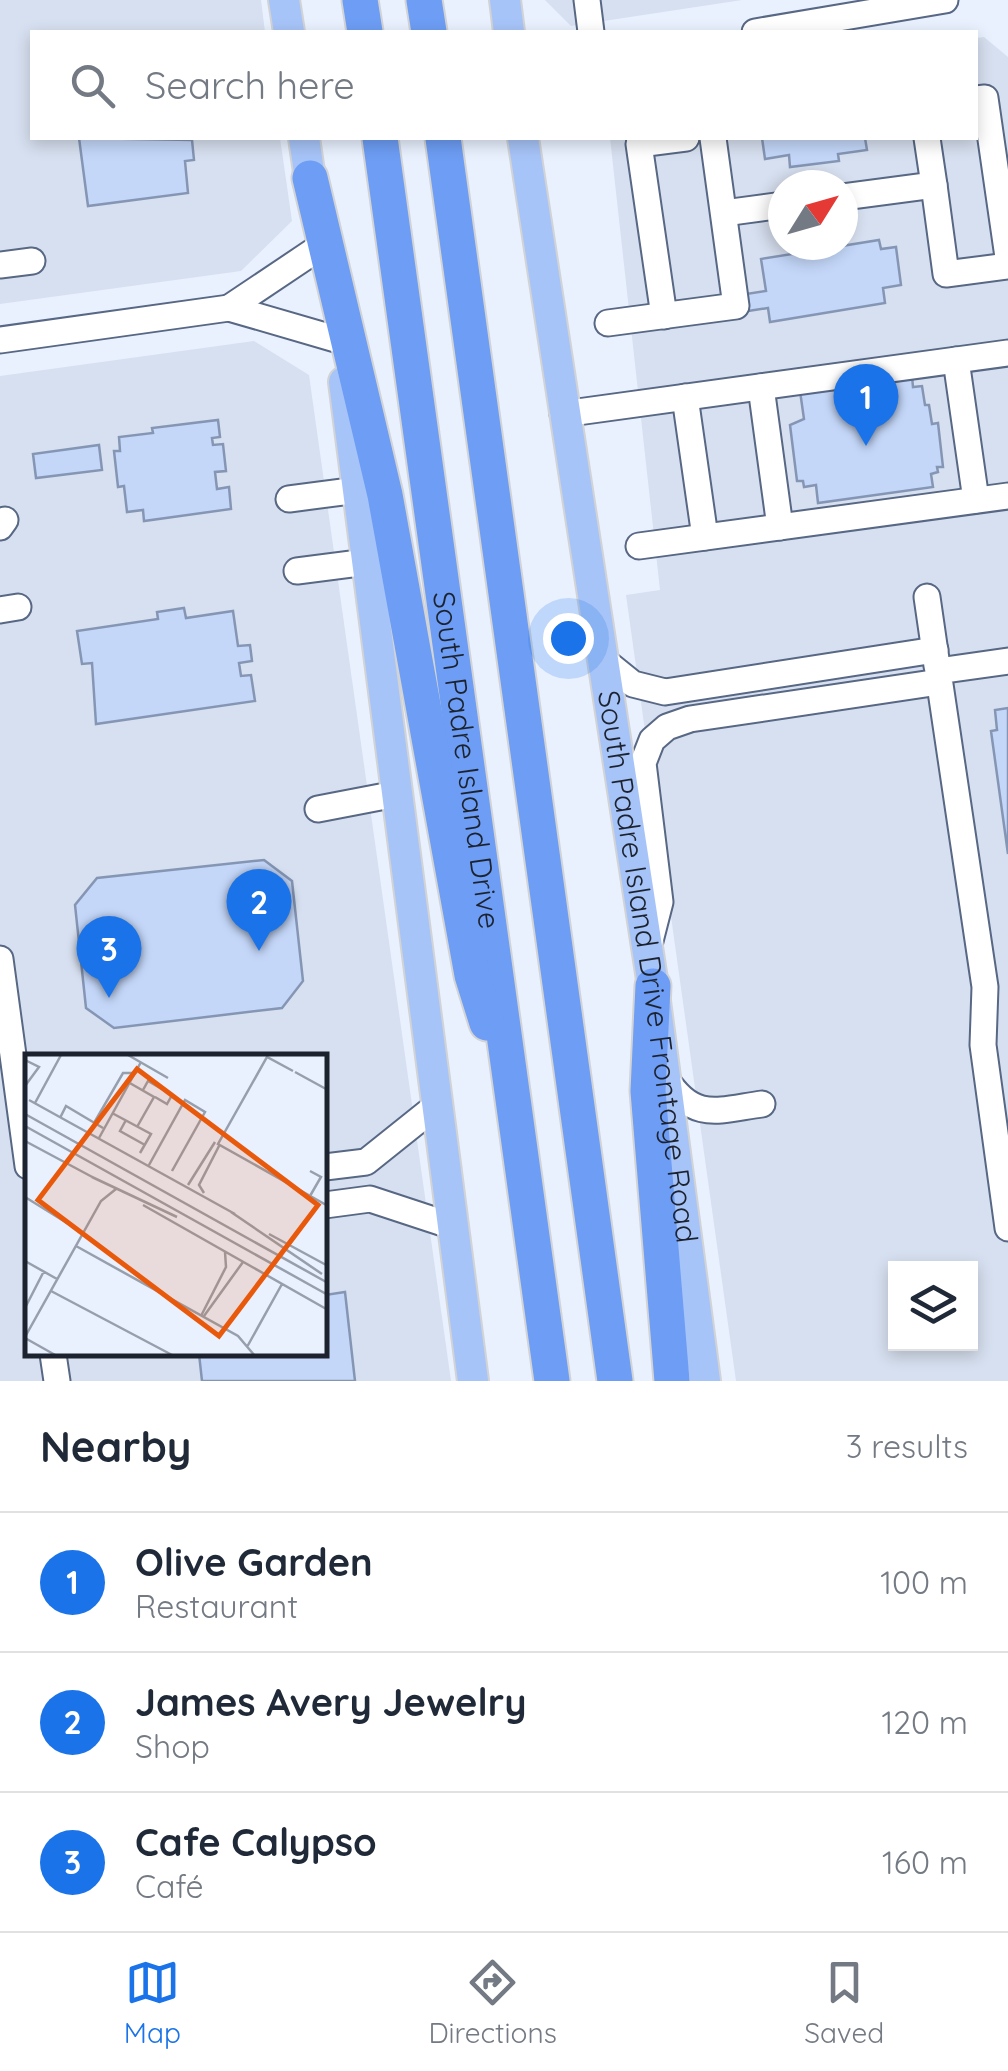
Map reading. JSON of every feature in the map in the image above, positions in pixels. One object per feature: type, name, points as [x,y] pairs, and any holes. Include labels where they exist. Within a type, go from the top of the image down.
[{"type":"highway","points":[[360,0],[365,30]]},
{"type":"highway","points":[[424,0],[429,30]]},
{"type":"highway","name":"South Padre Island Drive","points":[[380,140],[552,1381]]},
{"type":"highway","name":"South Padre Island Drive","points":[[443,140],[615,1381]]},
{"type":"highway","points":[[310,178],[384,494],[472,975],[517,1114]]},
{"type":"highway","points":[[653,986],[648,1091],[672,1381]]},
{"type":"main road","points":[[284,0],[289,30]]},
{"type":"main road","points":[[504,0],[508,30]]},
{"type":"main road","points":[[304,140],[339,340],[473,1381]]},
{"type":"main road","name":"South Padre Island Drive Frontage Road","points":[[523,140],[648,950],[705,1381]]},
{"type":"street","points":[[587,0],[591,30]]},
{"type":"street","points":[[786,0],[788,27]]},
{"type":"street","points":[[768,30],[945,0]]},
{"type":"street","points":[[908,6],[912,30]]},
{"type":"street","points":[[978,99],[985,98],[1008,258]]},
{"type":"street","points":[[664,316],[639,144],[670,140]]},
{"type":"street","points":[[608,323],[736,306],[713,140]]},
{"type":"street","points":[[927,140],[946,274],[1008,266]]},
{"type":"street","points":[[858,195],[934,185]]},
{"type":"street","points":[[724,214],[768,208]]},
{"type":"street","points":[[230,308],[320,247]]},
{"type":"street","points":[[0,265],[32,261]]},
{"type":"street","points":[[1,336],[230,308],[339,340]]},
{"type":"street","points":[[563,414],[1008,353]]},
{"type":"street","points":[[956,360],[976,500]]},
{"type":"street","points":[[760,386],[780,527]]},
{"type":"street","points":[[685,397],[705,537]]},
{"type":"street","points":[[290,498],[358,490]]},
{"type":"street","points":[[639,546],[1008,496]]},
{"type":"street","points":[[297,571],[367,562]]},
{"type":"street","points":[[927,597],[985,987],[982,1045],[1008,1228]]},
{"type":"street","points":[[602,658],[633,684],[665,692],[1008,661]]},
{"type":"street","points":[[648,950],[660,902],[643,763],[652,740],[667,727],[690,719],[937,668]]},
{"type":"street","points":[[318,808],[396,794]]},
{"type":"street","points":[[0,959],[25,1144]]},
{"type":"street","points":[[666,1080],[677,1096],[704,1112],[762,1104]]},
{"type":"street","points":[[328,1168],[366,1162],[436,1106]]},
{"type":"street","points":[[328,1206],[370,1199],[452,1226]]},
{"type":"street","points":[[53,1356],[56,1381]]},
{"type":"shaded area","points":[[0,0],[261,0],[265,30],[30,30],[30,140],[280,140],[292,221],[241,271],[0,304]]},
{"type":"shaded area","points":[[545,0],[742,0],[571,26]]},
{"type":"shaded area","points":[[984,37],[1008,57],[1008,1381],[736,1381],[626,595],[660,590],[610,140],[978,140],[978,38]]},
{"type":"shaded area","points":[[254,341],[309,375],[451,1381],[0,1381],[0,376]]},
{"type":"building","points":[[79,140],[192,140],[194,160],[185,161],[188,193],[88,206]]},
{"type":"building","points":[[762,140],[865,140],[867,150],[838,154],[839,161],[790,167],[789,155],[765,159]]},
{"type":"building","points":[[879,240],[881,249],[896,247],[901,285],[883,288],[885,303],[770,322],[768,308],[748,311],[746,294],[766,291],[761,259],[858,260],[858,243]]},
{"type":"building","points":[[912,376],[913,387],[922,386],[932,424],[938,423],[943,467],[937,467],[938,472],[931,474],[933,487],[818,503],[816,485],[804,487],[803,481],[797,481],[790,425],[804,419],[800,391]]},
{"type":"building","points":[[218,420],[220,437],[212,438],[213,445],[223,444],[226,471],[215,472],[217,489],[229,487],[231,509],[144,521],[143,510],[127,512],[124,486],[118,487],[114,451],[120,451],[119,437],[153,433],[152,428]]},
{"type":"building","points":[[99,445],[102,470],[36,478],[33,454]]},
{"type":"building","points":[[184,608],[186,618],[233,611],[238,646],[250,645],[252,661],[239,663],[241,676],[251,675],[255,701],[96,724],[92,663],[82,664],[77,631],[158,619],[157,612]]},
{"type":"building","points":[[1008,708],[1008,854],[991,731],[997,730],[995,710]]},
{"type":"building","points":[[264,860],[292,881],[303,981],[282,1008],[114,1028],[86,1008],[75,905],[97,878]]},
{"type":"building","points":[[345,1292],[355,1381],[202,1381],[199,1356],[328,1356],[328,1295]]},
{"type":"place","name":"Olive Garden","points":[[866,446]]},
{"type":"place","name":"James Avery Jewelry","points":[[259,951]]},
{"type":"place","name":"Cafe Calypso","points":[[109,998]]}]
